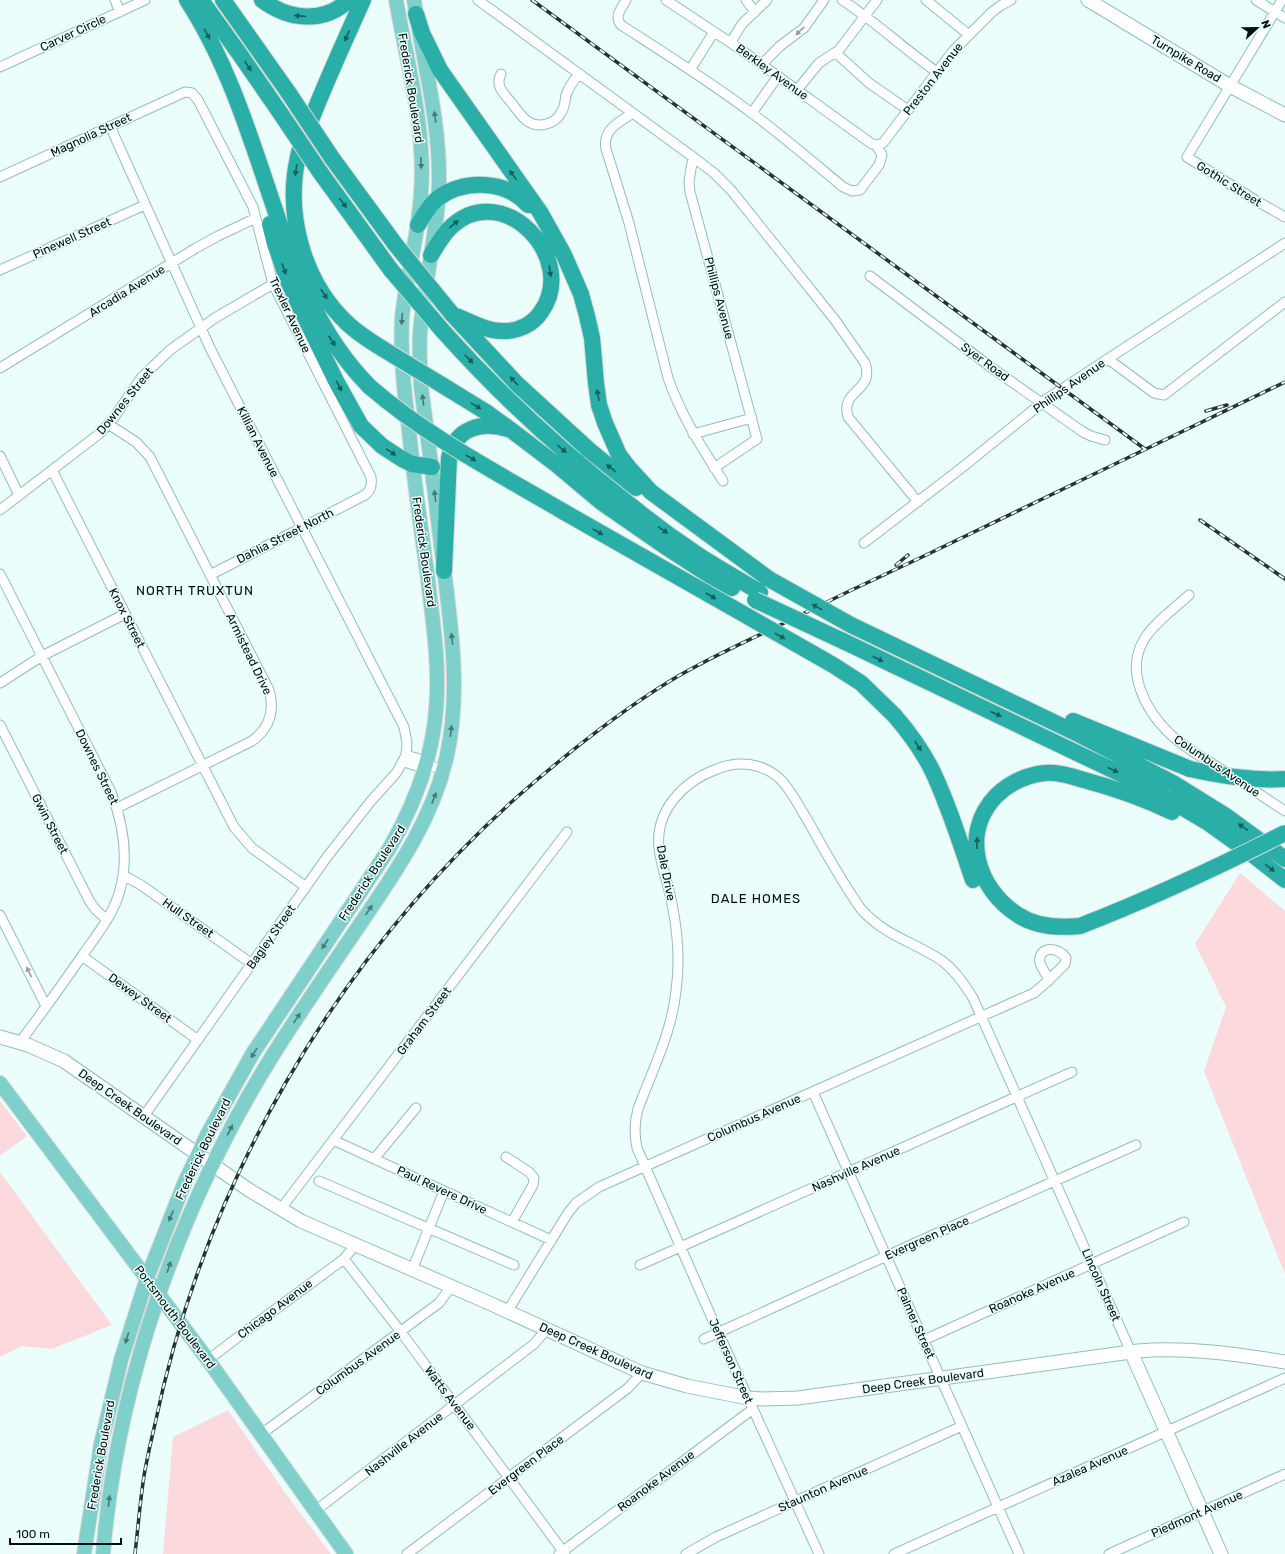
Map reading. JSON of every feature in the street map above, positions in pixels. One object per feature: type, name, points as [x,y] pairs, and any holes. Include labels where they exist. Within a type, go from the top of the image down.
[{"type":"highway","points":[[187,0],[223,66],[291,258],[312,307],[330,338],[344,358],[370,387],[396,409],[442,441],[833,665],[861,683],[894,715],[906,729],[930,767],[940,789],[973,880],[993,907],[1009,919],[1029,929],[1050,935],[1062,935],[1081,930],[1137,910],[1285,840]]},
{"type":"highway","points":[[201,0],[320,172],[391,270],[458,348],[532,422],[604,484],[651,521],[758,596]]},
{"type":"highway","points":[[223,0],[288,92],[332,158],[395,244],[452,314],[517,384],[589,450],[666,511],[769,579],[851,625],[1122,756],[1167,780],[1226,816],[1285,859]]},
{"type":"highway","points":[[262,0],[278,11],[288,15],[310,17],[329,12],[349,0]]},
{"type":"highway","points":[[363,0],[321,95],[298,155],[295,170],[294,201],[297,229],[302,250],[308,266],[323,294],[345,321],[369,340],[486,412],[557,464],[601,502],[694,565],[758,596],[843,641],[1129,778],[1177,804],[1234,840],[1285,880]]},
{"type":"highway","points":[[415,7],[428,46],[440,70],[540,212],[564,255],[581,294],[592,338],[596,383],[600,405],[607,428],[619,455],[651,492],[769,579]]},
{"type":"highway","points":[[254,150],[262,192],[275,244],[298,302],[336,381],[361,426],[392,453],[412,464],[432,467]]},
{"type":"highway","points":[[418,225],[426,211],[439,198],[449,192],[463,187],[479,185],[495,186],[508,190],[518,196],[551,230]]},
{"type":"highway","points":[[431,255],[446,231],[453,225],[470,215],[492,212],[499,213],[521,223],[535,236],[545,253],[551,274],[550,294],[543,310],[532,322],[516,330],[505,332],[496,331],[452,314]]},
{"type":"highway","points":[[444,571],[449,458],[453,444],[463,434],[477,426],[495,426],[511,430]]},
{"type":"highway","points":[[851,625],[1076,723],[1190,769],[1252,780],[1285,780]]},
{"type":"highway","points":[[1234,840],[1122,790],[1068,776],[1044,773],[1022,778],[1011,784],[1001,791],[990,804],[981,819],[977,831],[977,855],[985,880],[999,900],[1019,916],[1044,925],[1081,930],[1242,855],[1285,833]]},
{"type":"main road","name":"Frederick Boulevard","points":[[84,1554],[100,1452],[113,1389],[135,1311],[164,1231],[198,1155],[228,1096],[253,1052],[389,849],[410,809],[426,765],[434,728],[437,678],[432,611],[412,464],[403,377],[403,310],[418,225],[422,192],[420,136],[396,0]]},
{"type":"main road","name":"Frederick Boulevard","points":[[103,1554],[110,1492],[119,1442],[141,1354],[159,1295],[188,1218],[239,1112],[270,1058],[407,852],[432,803],[444,769],[451,735],[455,676],[453,650],[419,360],[420,332],[437,219],[439,198],[439,154],[436,126],[415,7]]},
{"type":"main road","name":"Portsmouth Boulevard","points":[[0,1083],[208,1360],[346,1554]]},
{"type":"street","points":[[115,0],[120,12]]},
{"type":"street","name":"Carver Circle","points":[[0,67],[145,0]]},
{"type":"street","points":[[478,0],[693,157],[714,173],[731,190],[832,315],[865,363],[868,375],[866,381],[848,400],[846,406],[848,417],[918,502]]},
{"type":"street","points":[[626,0],[617,15],[618,21],[621,25],[752,113],[843,187],[852,191],[860,190],[879,165],[882,155],[876,145]]},
{"type":"street","name":"Berkley Avenue","points":[[666,0],[731,42],[872,144],[876,145]]},
{"type":"street","points":[[746,0],[755,12]]},
{"type":"street","points":[[731,42],[742,24],[767,0]]},
{"type":"street","points":[[762,64],[780,46],[804,28],[824,0]]},
{"type":"street","points":[[842,0],[866,16],[910,53],[937,72]]},
{"type":"street","points":[[797,90],[819,63],[836,53],[877,0]]},
{"type":"street","points":[[926,0],[969,35]]},
{"type":"street","name":"Preston Avenue","points":[[876,145],[884,143],[953,51],[1000,6],[1011,0]]},
{"type":"street","name":"Turnpike Road","points":[[1088,0],[1230,86],[1285,115]]},
{"type":"street","points":[[1256,0],[1285,18]]},
{"type":"street","name":"Gothic Street","points":[[1282,0],[1187,157],[1285,217]]},
{"type":"street","points":[[690,70],[714,32]]},
{"type":"street","points":[[836,53],[869,83],[908,110]]},
{"type":"street","points":[[501,74],[499,80],[501,90],[527,121],[538,125],[550,123],[557,118],[564,107],[566,94],[570,86],[579,74]]},
{"type":"street","points":[[752,113],[778,76]]},
{"type":"street","name":"Trexler Avenue","points":[[182,94],[192,93],[198,100],[253,207],[273,284],[371,477],[371,487],[368,492],[361,497]]},
{"type":"street","name":"Magnolia Street","points":[[0,177],[182,94]]},
{"type":"street","points":[[633,113],[611,128],[605,138],[605,144],[631,230],[668,378],[680,410],[693,434],[723,481]]},
{"type":"street","name":"Killian Avenue","points":[[110,126],[171,264],[201,327],[301,527],[404,727],[407,742],[405,758]]},
{"type":"street","name":"Phillips Avenue","points":[[693,157],[689,181],[690,192],[757,438],[714,468]]},
{"type":"street","name":"Pinewell Street","points":[[0,270],[145,205]]},
{"type":"street","name":"Arcadia Avenue","points":[[0,368],[218,236],[256,218]]},
{"type":"street","name":"Phillips Avenue","points":[[864,543],[964,466],[1042,403],[1285,244]]},
{"type":"street","name":"Syer Road","points":[[870,276],[992,368],[1083,432],[1105,440]]},
{"type":"street","name":"Downes Street","points":[[0,510],[87,444],[108,424],[129,394],[155,363],[170,350],[239,302],[273,284]]},
{"type":"street","points":[[1108,359],[1152,392],[1160,395],[1167,394],[1285,302]]},
{"type":"street","points":[[693,434],[752,418]]},
{"type":"street","name":"Armistead Drive","points":[[108,424],[136,442],[150,457],[269,690],[272,707],[269,721],[259,736],[252,741],[117,808]]},
{"type":"street","points":[[0,456],[19,495]]},
{"type":"street","name":"Knox Street","points":[[52,470],[203,766]]},
{"type":"street","name":"Dahlia Street North","points":[[210,575],[361,497]]},
{"type":"street","name":"Downes Street","points":[[0,574],[111,792],[117,808],[124,836],[125,852],[120,891],[107,920],[20,1042]]},
{"type":"street","name":"Columbus Avenue","points":[[1189,595],[1150,631],[1142,644],[1136,661],[1137,678],[1142,694],[1160,724],[1175,738],[1285,811]]},
{"type":"street","points":[[0,683],[42,656],[125,614]]},
{"type":"street","name":"Gwin Street","points":[[0,725],[90,902],[107,920]]},
{"type":"street","points":[[405,758],[423,760],[426,765],[444,769]]},
{"type":"street","name":"Bagley Street","points":[[144,1116],[346,832],[397,772],[405,758]]},
{"type":"street","name":"Dale Drive","points":[[645,1166],[637,1148],[635,1138],[635,1119],[670,1023],[679,966],[676,926],[672,902],[660,857],[659,835],[664,816],[676,795],[707,772],[733,764],[745,764],[762,768],[780,779],[800,807],[861,909],[874,923],[885,931],[941,960],[951,968],[965,984],[981,1017]]},
{"type":"street","points":[[203,766],[234,827],[243,839],[252,848],[306,888]]},
{"type":"street","name":"Graham Street","points":[[280,1210],[567,832]]},
{"type":"street","name":"Hull Street","points":[[123,875],[141,885],[252,964]]},
{"type":"street","points":[[0,915],[46,1006]]},
{"type":"street","name":"Dewey Street","points":[[82,956],[198,1040]]},
{"type":"street","name":"Columbus Avenue","points":[[507,1312],[568,1213],[587,1194],[645,1166],[1034,993],[1049,980]]},
{"type":"street","name":"Lincoln Street","points":[[981,1017],[1221,1554]]},
{"type":"street","name":"Deep Creek Boulevard","points":[[0,1037],[20,1042],[64,1061],[249,1190],[280,1210],[301,1221],[642,1373],[750,1403],[773,1399],[798,1398],[1164,1348],[1184,1349],[1281,1361]]},
{"type":"street","name":"Nashville Avenue","points":[[640,1265],[1017,1098],[1072,1072]]},
{"type":"street","name":"Palmer Street","points":[[813,1092],[1020,1554]]},
{"type":"street","points":[[374,1159],[416,1108]]},
{"type":"street","name":"Paul Revere Drive","points":[[333,1140],[551,1240]]},
{"type":"street","name":"Evergreen Place","points":[[704,1339],[1136,1145]]},
{"type":"street","points":[[506,1157],[530,1172],[534,1178],[533,1185],[512,1222]]},
{"type":"street","name":"Jefferson Street","points":[[645,1166],[718,1332],[819,1554]]},
{"type":"street","points":[[319,1181],[514,1265]]},
{"type":"street","points":[[412,1270],[444,1191]]},
{"type":"street","name":"Roanoke Avenue","points":[[924,1340],[1184,1222]]},
{"type":"street","points":[[344,1259],[355,1245]]},
{"type":"street","name":"Watts Avenue","points":[[344,1259],[401,1332],[510,1478],[562,1553]]},
{"type":"street","name":"Chicago Avenue","points":[[208,1360],[344,1259]]},
{"type":"street","name":"Columbus Avenue","points":[[260,1435],[439,1303],[451,1287]]},
{"type":"street","name":"Nashville Avenue","points":[[315,1512],[534,1344],[547,1330]]},
{"type":"street","points":[[1281,1361],[1285,1374]]},
{"type":"street","name":"Evergreen Place","points":[[407,1554],[628,1388],[642,1373]]},
{"type":"street","name":"Azalea Avenue","points":[[894,1554],[1285,1378]]},
{"type":"street","name":"Roanoke Avenue","points":[[562,1553],[750,1403]]},
{"type":"street","name":"Staunton Avenue","points":[[686,1554],[716,1537],[962,1426]]},
{"type":"street","name":"Piedmont Avenue","points":[[1109,1554],[1285,1474]]},
{"type":"shaded area","points":[[1240,873],[1285,911],[1285,1274],[1204,1071],[1226,1007],[1195,944]]},
{"type":"shaded area","points":[[0,1101],[27,1136],[0,1156]]},
{"type":"shaded area","points":[[0,1172],[112,1325],[52,1349],[22,1346],[0,1357]]},
{"type":"shaded area","points":[[228,1410],[283,1490],[331,1554],[163,1554],[173,1437]]},
{"type":"railway","points":[[532,0],[1145,449]]},
{"type":"railway","points":[[135,1554],[146,1463],[177,1335],[207,1248],[243,1163],[286,1082],[335,1004],[390,930],[451,861],[517,797],[572,751],[630,707],[682,674],[828,601],[1285,382]]},
{"type":"railway","points":[[1206,411],[1227,405]]},
{"type":"railway","points":[[1200,520],[1285,579]]},
{"type":"railway","points":[[896,565],[908,555]]},
{"type":"district","name":"NORTH TRUXTUN","points":[[195,590]]},
{"type":"district","name":"DALE HOMES","points":[[756,898]]}]
